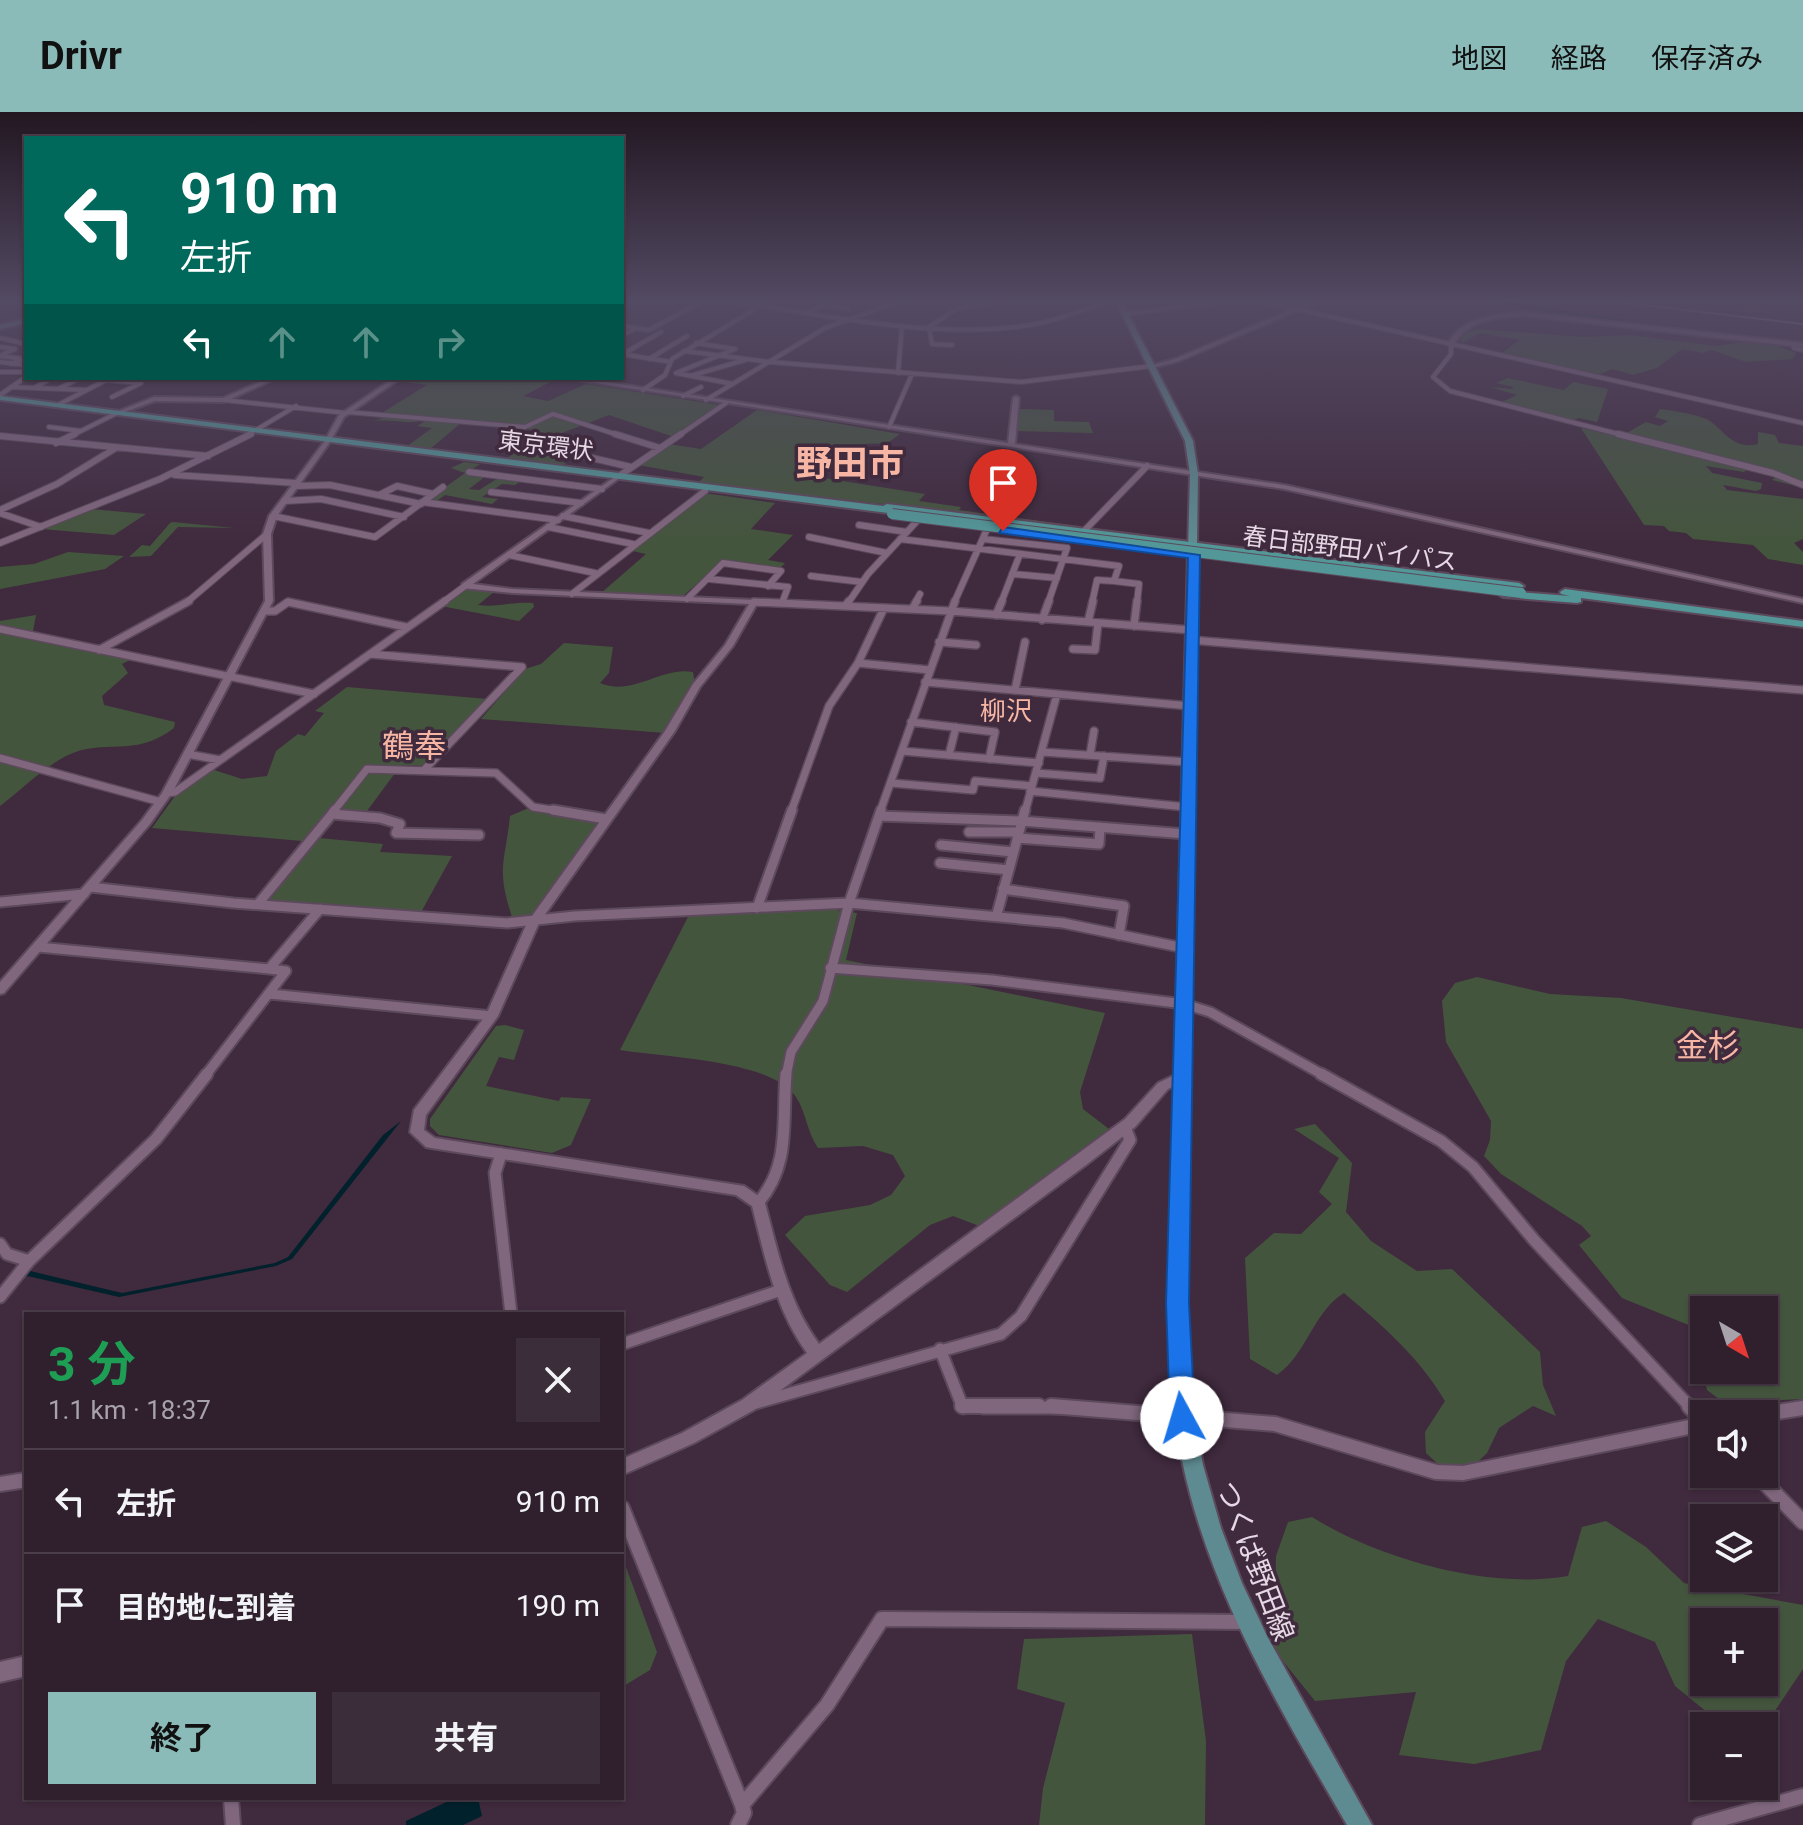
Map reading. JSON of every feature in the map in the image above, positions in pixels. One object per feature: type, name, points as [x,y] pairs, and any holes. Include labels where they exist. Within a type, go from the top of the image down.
[{"type":"highway","name":"東京環状","points":[[0,398],[115,414]]},
{"type":"highway","name":"東京環状","points":[[0,398],[894,512]]},
{"type":"highway","name":"東京環状","points":[[617,477],[705,491],[894,512]]},
{"type":"highway","points":[[764,498],[918,520],[985,534],[1194,550],[1607,599]]},
{"type":"highway","points":[[832,503],[1084,531],[1194,550],[1577,600]]},
{"type":"highway","name":"春日部野田バイパス","points":[[894,512],[1521,591],[1607,599],[1803,626]]},
{"type":"highway","name":"春日部野田バイパス","points":[[1521,591],[1803,626]]},
{"type":"main road","name":"つくば野田線","points":[[1160,382],[1189,441],[1194,474],[1177,1325],[1182,1418],[1201,1503],[1246,1622],[1360,1825]]},
{"type":"street","points":[[0,398],[17,382]]},
{"type":"street","points":[[33,388],[45,382]]},
{"type":"street","points":[[57,389],[72,382]]},
{"type":"street","points":[[58,405],[102,382]]},
{"type":"street","points":[[112,397],[141,383],[132,382]]},
{"type":"street","points":[[224,400],[265,382]]},
{"type":"street","points":[[0,990],[164,797],[265,611],[271,593],[267,534],[273,516],[346,412],[392,382]]},
{"type":"street","points":[[598,382],[1308,492],[1803,601]]},
{"type":"street","points":[[643,390],[655,382]]},
{"type":"street","points":[[683,396],[702,384],[692,382]]},
{"type":"street","points":[[721,382],[733,384]]},
{"type":"street","points":[[706,400],[736,382]]},
{"type":"street","points":[[889,427],[909,382]]},
{"type":"street","points":[[1011,446],[1016,398],[1021,382]]},
{"type":"street","points":[[1047,382],[1047,393]]},
{"type":"street","points":[[1437,382],[1441,387],[1472,399],[1773,473],[1803,485]]},
{"type":"street","points":[[1618,382],[1803,423]]},
{"type":"street","points":[[94,386],[129,389]]},
{"type":"street","points":[[11,387],[87,390]]},
{"type":"street","points":[[56,444],[115,414],[154,399],[224,400],[525,427],[553,414],[660,448]]},
{"type":"street","points":[[0,758],[164,797],[175,792],[631,467],[726,403]]},
{"type":"street","points":[[0,543],[211,457],[296,406]]},
{"type":"street","points":[[49,427],[81,431]]},
{"type":"street","points":[[0,436],[56,444],[211,457]]},
{"type":"street","points":[[0,512],[57,484],[114,449]]},
{"type":"street","points":[[575,454],[631,467]]},
{"type":"street","points":[[1084,531],[1147,466]]},
{"type":"street","points":[[469,472],[602,489]]},
{"type":"street","points":[[171,474],[295,485],[331,482],[421,503],[560,518],[649,533]]},
{"type":"street","points":[[486,510],[533,480]]},
{"type":"street","points":[[320,502],[331,482]]},
{"type":"street","points":[[358,507],[397,486],[433,494]]},
{"type":"street","points":[[273,516],[375,537],[443,487]]},
{"type":"street","points":[[572,594],[595,573],[705,491]]},
{"type":"street","points":[[491,492],[581,503]]},
{"type":"street","points":[[284,501],[358,507],[404,517]]},
{"type":"street","points":[[0,512],[41,527]]},
{"type":"street","points":[[845,606],[862,582],[918,520]]},
{"type":"street","points":[[859,525],[907,532]]},
{"type":"street","points":[[548,527],[633,544]]},
{"type":"street","points":[[99,650],[192,599],[267,534]]},
{"type":"street","points":[[758,1203],[776,1184],[782,1156],[788,1063],[817,1017],[849,903],[911,722],[950,611],[985,534],[1067,548],[1042,620]]},
{"type":"street","points":[[809,537],[887,553]]},
{"type":"street","points":[[900,539],[1119,566],[1114,581]]},
{"type":"street","points":[[996,615],[1020,554]]},
{"type":"street","points":[[509,555],[595,573]]},
{"type":"street","points":[[687,599],[723,563],[781,571],[768,586]]},
{"type":"street","points":[[1012,574],[1057,578]]},
{"type":"street","points":[[811,576],[862,582]]},
{"type":"street","points":[[709,579],[788,587],[782,603]]},
{"type":"street","points":[[1088,622],[1097,580],[1114,581],[1139,584],[1134,626]]},
{"type":"street","points":[[465,586],[572,594],[950,611],[1803,690]]},
{"type":"street","points":[[912,609],[920,594]]},
{"type":"street","points":[[265,611],[275,611],[288,602],[406,627]]},
{"type":"street","points":[[754,602],[729,646],[696,686],[670,731],[533,923],[492,1016],[419,1114],[416,1124],[417,1132],[431,1143],[739,1190],[758,1203],[781,1290],[795,1324],[817,1354]]},
{"type":"street","points":[[757,908],[829,706],[858,663],[884,608]]},
{"type":"street","points":[[1073,649],[1095,650],[1098,623]]},
{"type":"street","points":[[0,629],[314,694]]},
{"type":"street","points":[[939,642],[976,645]]},
{"type":"street","points":[[1015,690],[1025,642]]},
{"type":"street","points":[[370,654],[522,667],[425,769]]},
{"type":"street","points":[[858,663],[930,670]]},
{"type":"street","points":[[925,682],[1190,706]]},
{"type":"street","points":[[997,914],[1057,694]]},
{"type":"street","points":[[911,722],[995,732],[989,759]]},
{"type":"street","points":[[949,755],[956,727]]},
{"type":"street","points":[[1090,755],[1094,731]]},
{"type":"street","points":[[902,751],[1039,763]]},
{"type":"street","points":[[1042,752],[1188,762]]},
{"type":"street","points":[[187,754],[220,760]]},
{"type":"street","points":[[1036,773],[1100,778],[1104,756]]},
{"type":"street","points":[[258,904],[367,769],[496,773],[533,807],[606,819]]},
{"type":"street","points":[[891,783],[973,790],[975,781],[1186,807]]},
{"type":"street","points":[[332,814],[380,818],[400,824],[396,833],[479,835]]},
{"type":"street","points":[[879,816],[1021,821],[1186,834]]},
{"type":"street","points":[[969,832],[1099,844],[1100,827]]},
{"type":"street","points":[[941,845],[1013,852]]},
{"type":"street","points":[[940,863],[1009,870]]},
{"type":"street","points":[[1003,889],[1124,906],[1119,935]]},
{"type":"street","points":[[0,902],[87,891],[457,921],[533,923],[575,916],[849,903],[997,914],[1184,948]]},
{"type":"street","points":[[269,969],[320,909]]},
{"type":"street","points":[[0,1297],[29,1261],[156,1139],[286,971],[38,947]]},
{"type":"street","points":[[830,968],[992,980],[1184,1004],[1210,1012],[1461,1155],[1534,1240],[1690,1408]]},
{"type":"street","points":[[270,994],[492,1016]]},
{"type":"street","points":[[624,1466],[688,1438],[748,1405],[1125,1127],[1163,1086],[1183,1076]]},
{"type":"street","points":[[748,1405],[1001,1334],[1021,1316],[1130,1140],[1130,1133],[1125,1127]]},
{"type":"street","points":[[501,1154],[495,1173],[511,1312]]},
{"type":"street","points":[[0,1244],[7,1254],[29,1261]]},
{"type":"street","points":[[624,1343],[781,1290]]},
{"type":"street","points":[[940,1349],[963,1409],[1047,1406],[1275,1424],[1436,1472],[1463,1473],[1690,1426]]},
{"type":"street","points":[[1778,1412],[1803,1408]]},
{"type":"street","points":[[0,1484],[24,1480]]},
{"type":"street","points":[[1770,1488],[1803,1522]]},
{"type":"street","points":[[624,1513],[742,1805],[744,1813],[738,1825]]},
{"type":"street","points":[[742,1805],[827,1705],[870,1643],[882,1619],[1246,1622]]},
{"type":"street","points":[[0,1672],[24,1666]]},
{"type":"street","points":[[1700,1825],[1803,1796]]},
{"type":"street","points":[[231,1800],[233,1825]]},
{"type":"green space","points":[[406,382],[550,382],[523,396],[548,401],[586,384],[720,405],[674,437],[609,415],[554,436],[525,428],[462,422],[429,450],[406,447],[432,428],[417,426],[427,420],[374,421],[389,416],[380,414],[427,385]]},
{"type":"green space","points":[[1526,382],[1564,390],[1573,382],[1608,389],[1597,422],[1579,418],[1569,422],[1479,397],[1502,402],[1517,395],[1490,387],[1514,387],[1496,383]]},
{"type":"green space","points":[[1020,409],[1054,410],[1054,421],[1089,422],[1093,433],[1017,431]]},
{"type":"green space","points":[[1660,409],[1704,418],[1740,444],[1758,444],[1758,432],[1775,435],[1779,443],[1803,446],[1803,488],[1772,480],[1777,476],[1749,468],[1744,472],[1706,466],[1712,473],[1762,483],[1761,489],[1756,491],[1723,485],[1727,490],[1803,499],[1803,539],[1794,543],[1803,552],[1803,565],[1768,559],[1753,545],[1693,539],[1686,533],[1669,531],[1664,526],[1644,525],[1581,428],[1620,437],[1646,422],[1660,426],[1668,421],[1655,417]]},
{"type":"green space","points":[[757,410],[900,434],[886,444],[864,444],[846,449],[831,460],[817,477],[925,494],[919,501],[961,507],[959,510],[1085,527],[698,483],[704,477],[638,465],[668,444],[701,449]]},
{"type":"green space","points":[[526,445],[568,452],[555,461],[566,463],[561,466],[506,459]]},
{"type":"green space","points":[[464,462],[480,464],[468,472],[486,476],[469,489],[479,490],[500,477],[522,480],[515,485],[502,484],[482,497],[498,499],[492,504],[445,495],[434,503],[426,501],[465,473],[451,468]]},
{"type":"green space","points":[[1011,469],[1020,469],[1025,479],[995,507],[978,503]]},
{"type":"green space","points":[[704,493],[775,503],[751,529],[793,535],[768,560],[785,563],[779,569],[722,561],[682,597],[600,594],[646,554],[628,550]]},
{"type":"green space","points":[[91,509],[146,514],[114,535],[41,529]]},
{"type":"green space","points":[[170,523],[234,528],[178,527],[151,556],[129,557],[142,545],[150,546]]},
{"type":"green space","points":[[68,552],[124,556],[105,569],[0,589],[0,567],[34,564]]},
{"type":"green space","points":[[467,588],[494,592],[478,605],[533,603],[534,607],[519,621],[441,606]]},
{"type":"green space","points":[[36,615],[32,636],[132,659],[122,664],[128,673],[102,696],[104,705],[175,722],[174,728],[146,743],[93,748],[66,756],[0,806],[0,621]]},
{"type":"green space","points":[[564,643],[613,647],[609,673],[600,683],[624,686],[681,671],[693,672],[695,684],[666,733],[481,719],[525,669],[541,664]]},
{"type":"green space","points":[[347,687],[488,699],[425,766],[401,765],[367,811],[326,812],[302,841],[152,828],[175,796],[211,769],[242,779],[267,776],[276,751],[298,734],[305,736],[324,713],[315,711]]},
{"type":"green space","points":[[531,807],[600,820],[532,915],[512,917],[503,876],[510,816]]},
{"type":"green space","points":[[319,838],[383,844],[380,852],[452,856],[420,914],[268,902]]},
{"type":"green space","points":[[761,899],[857,913],[846,960],[1105,1013],[1080,1092],[1083,1109],[1109,1129],[1031,1186],[995,1232],[953,1216],[930,1225],[847,1292],[830,1285],[785,1235],[805,1216],[870,1205],[891,1195],[905,1176],[893,1155],[863,1146],[818,1148],[796,1097],[784,1085],[765,1075],[715,1062],[620,1050],[689,915],[753,910]]},
{"type":"green space","points":[[1477,977],[1550,994],[1621,998],[1803,1029],[1803,1399],[1720,1400],[1707,1390],[1706,1384],[1778,1384],[1778,1296],[1690,1296],[1690,1326],[1622,1298],[1579,1245],[1591,1236],[1582,1226],[1501,1174],[1484,1156],[1490,1140],[1491,1121],[1446,1042],[1442,1001],[1455,983]]},
{"type":"green space","points":[[496,1026],[524,1030],[514,1060],[499,1057],[486,1086],[559,1101],[561,1097],[591,1099],[571,1145],[552,1153],[439,1135],[430,1126],[430,1119]]},
{"type":"green space","points":[[1315,1124],[1352,1163],[1346,1212],[1371,1241],[1417,1271],[1452,1269],[1540,1352],[1543,1385],[1556,1416],[1533,1406],[1499,1428],[1487,1453],[1457,1482],[1426,1453],[1425,1432],[1445,1401],[1412,1356],[1344,1293],[1333,1301],[1296,1356],[1277,1375],[1250,1359],[1245,1258],[1274,1233],[1301,1234],[1332,1204],[1319,1192],[1339,1158],[1294,1129]]},
{"type":"green space","points":[[1312,1517],[1369,1546],[1436,1568],[1504,1579],[1568,1576],[1582,1527],[1606,1521],[1646,1547],[1684,1583],[1690,1584],[1690,1592],[1733,1592],[1803,1605],[1803,1669],[1774,1712],[1707,1712],[1675,1686],[1655,1642],[1598,1619],[1566,1661],[1541,1750],[1474,1764],[1399,1755],[1416,1692],[1315,1701],[1274,1650],[1276,1556],[1288,1522]]},
{"type":"green space","points":[[624,1561],[657,1652],[650,1670],[624,1686]]},
{"type":"green space","points":[[1192,1634],[1206,1741],[1205,1825],[1039,1825],[1043,1788],[1065,1703],[1017,1689],[1024,1639]]},
{"type":"water","points":[[401,1121],[292,1259],[276,1266],[119,1297],[23,1275],[26,1270],[122,1293],[275,1263],[288,1257],[383,1135]]},
{"type":"water","points":[[451,1800],[478,1800],[482,1816],[463,1825],[406,1825],[406,1821]]},
{"type":"district","name":"野田市","points":[[850,464]]},
{"type":"district","name":"柳沢","points":[[1006,711]]},
{"type":"district","name":"鶴奉","points":[[414,746]]},
{"type":"district","name":"金杉","points":[[1708,1046]]},
{"type":"route","points":[[1003,531],[1194,555],[1177,1303],[1182,1418]]}]
